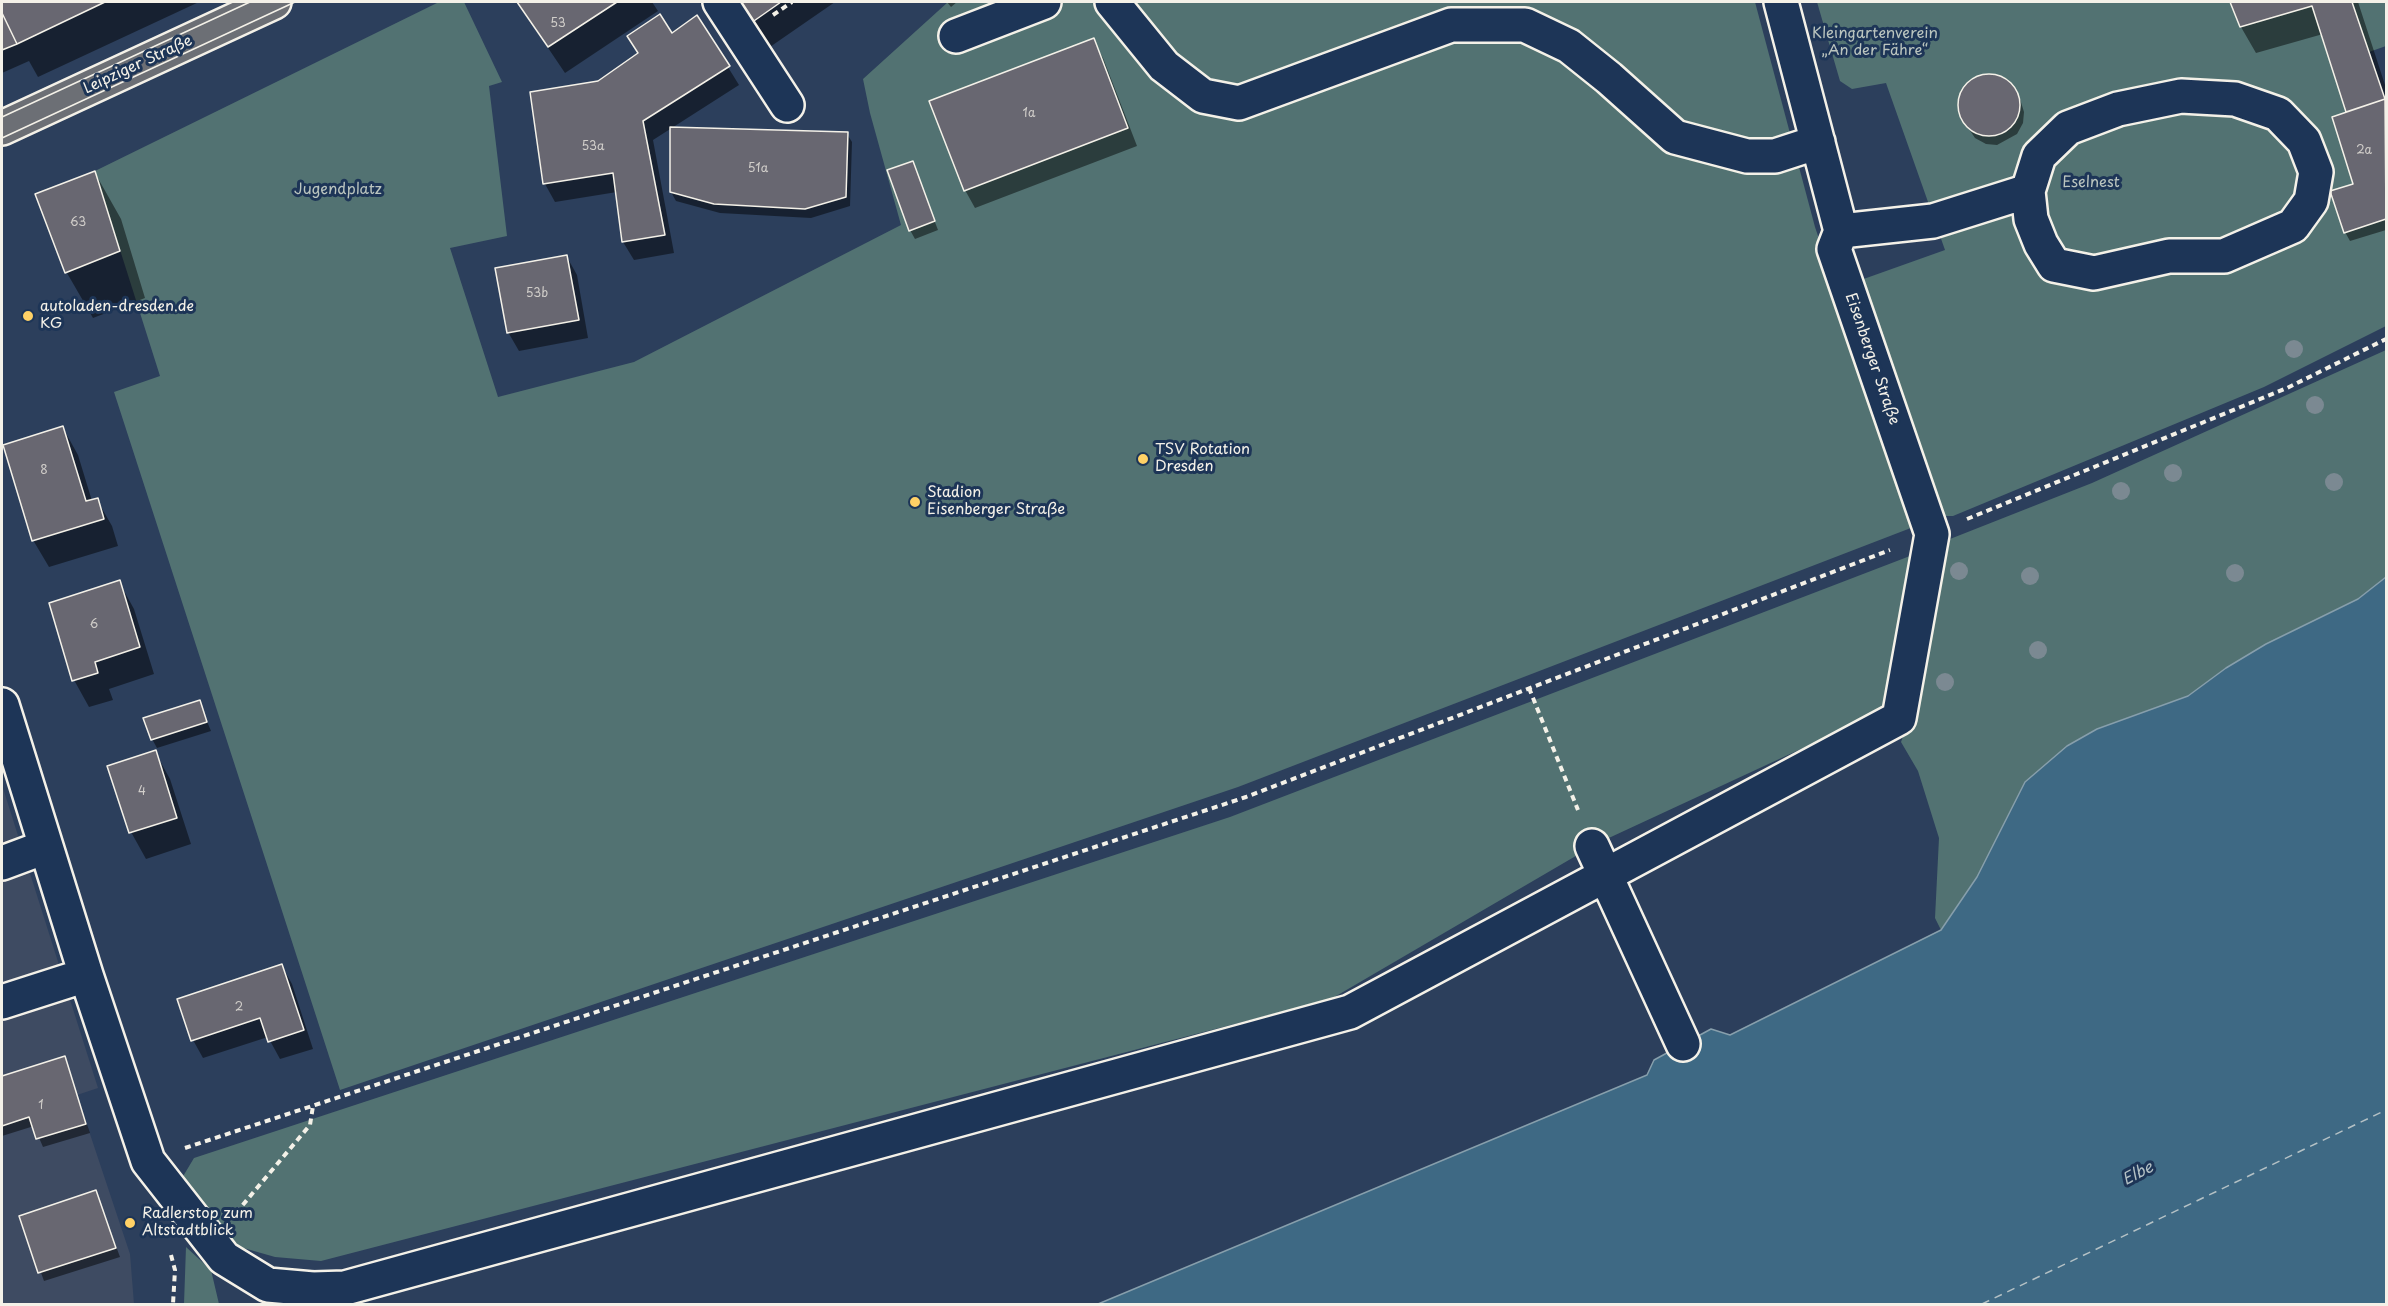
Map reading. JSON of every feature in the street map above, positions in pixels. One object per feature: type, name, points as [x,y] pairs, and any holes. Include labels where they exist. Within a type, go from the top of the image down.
[{"type":"main road","name":"Leipziger Straße","points":[[2,128],[273,2]]},
{"type":"street","points":[[720,2],[787,105]]},
{"type":"street","points":[[956,36],[1044,2]]},
{"type":"street","points":[[1112,2],[1164,66],[1203,96],[1239,104],[1451,25],[1525,25],[1569,46],[1675,137],[1747,156],[1775,156],[1818,142]]},
{"type":"street","name":"Eisenberger Straße","points":[[1599,861],[1899,718],[1932,534],[1834,249],[1841,231],[1781,2]]},
{"type":"street","points":[[2181,96],[2235,99],[2278,114],[2304,141],[2316,172],[2312,201],[2293,226],[2224,256],[2169,256],[2094,273],[2054,265],[2041,244],[2031,219],[2028,191],[2040,156],[2068,128],[2118,109],[2181,96]]},
{"type":"street","points":[[1841,231],[1933,221],[2028,191]]},
{"type":"street","points":[[2,705],[45,847],[148,1161],[224,1258],[268,1285],[313,1289],[345,1288],[1350,1012],[1599,861],[1683,1044]]},
{"type":"street","points":[[2,863],[45,847]]},
{"type":"street","points":[[2,1002],[86,975]]},
{"type":"path","points":[[148,1161],[1246,796],[1932,534],[2287,388],[2386,339]]},
{"type":"path","points":[[1530,688],[1599,861]]},
{"type":"path","points":[[202,1230],[232,1218],[310,1125],[313,1106]]},
{"type":"shaded area","points":[[2,785],[98,1088],[77,1095],[130,1254],[134,1304],[2,1304]]},
{"type":"green space","name":"Stadion Eisenberger Straße","points":[[439,2],[464,2],[502,82],[489,86],[507,236],[450,248],[498,397],[634,362],[901,225],[863,79],[948,2],[1755,2],[1815,227],[1916,526],[1238,787],[340,1090],[114,392],[160,376],[95,171]]},
{"type":"green space","name":"Eselnest","points":[[1817,2],[2386,2],[2386,46],[2369,52],[2386,103],[2386,326],[2264,387],[1953,516],[1942,516],[1858,281],[1945,250],[1886,83],[1852,89],[1840,81]]},
{"type":"green space","points":[[2386,350],[2386,577],[2358,599],[2266,644],[2226,668],[2188,696],[2097,729],[1977,877],[1941,930],[1935,918],[1939,838],[1918,771],[1901,742],[1920,690],[1950,539],[2092,483]]},
{"type":"green space","points":[[1923,551],[1895,694],[1872,716],[1598,843],[1331,999],[321,1261],[275,1257],[240,1247],[201,1215],[179,1183],[194,1158],[1230,817]]},
{"type":"green space","points":[[186,1247],[211,1270],[219,1304],[184,1304]]},
{"type":"water","name":"Elbe","points":[[2386,577],[2386,1304],[1098,1304],[1647,1075],[1654,1060],[1711,1029],[1730,1035],[1941,930],[1977,877],[2025,782],[2067,746],[2097,729],[2188,696],[2226,668],[2266,644],[2358,599]]},
{"type":"building","points":[[2,2],[105,2],[17,44],[2,13]]},
{"type":"building","points":[[517,2],[617,2],[548,47]]},
{"type":"building","points":[[736,2],[781,2],[751,23]]},
{"type":"building","points":[[2230,2],[2352,2],[2385,99],[2346,112],[2312,6],[2240,27]]},
{"type":"building","points":[[2,13],[17,44],[2,50]]},
{"type":"building","points":[[660,14],[672,33],[697,15],[730,66],[643,121],[665,235],[622,242],[613,173],[543,184],[530,92],[598,81],[638,53],[627,36]]},
{"type":"building","points":[[1094,38],[1128,128],[964,191],[929,101]]},
{"type":"building","points":[[1983,74],[1995,74],[2011,83],[2018,93],[2020,105],[2018,117],[2011,127],[1995,136],[1983,136],[1972,131],[1963,122],[1958,111],[1958,99],[1963,88],[1972,79]]},
{"type":"building","points":[[2385,99],[2386,219],[2344,233],[2330,191],[2353,184],[2332,117]]},
{"type":"building","points":[[670,127],[848,132],[846,197],[805,209],[714,204],[670,192]]},
{"type":"building","points":[[913,161],[935,221],[909,231],[887,170]]},
{"type":"building","points":[[95,171],[120,251],[65,273],[35,194]]},
{"type":"building","points":[[567,255],[579,320],[507,333],[495,268]]},
{"type":"building","points":[[63,426],[86,501],[98,498],[104,519],[32,541],[3,445]]},
{"type":"building","points":[[120,580],[140,647],[95,662],[98,673],[72,681],[49,603]]},
{"type":"building","points":[[200,700],[207,722],[151,740],[143,718]]},
{"type":"building","points":[[156,750],[177,818],[129,833],[107,766]]},
{"type":"building","points":[[282,964],[304,1030],[268,1042],[260,1018],[191,1041],[177,999]]},
{"type":"building","points":[[65,1056],[86,1124],[36,1139],[29,1117],[2,1126],[2,1076]]},
{"type":"building","points":[[96,1190],[116,1248],[38,1273],[19,1216]]},
{"type":"ferry route","points":[[1982,1304],[2386,1110]]},
{"type":"tram line","points":[[2,117],[250,2]]},
{"type":"tram line","points":[[2,138],[295,2]]},
{"type":"place","name":"autoladen-dresden.de KG","points":[[28,316]]},
{"type":"place","name":"TSV Rotation Dresden","points":[[1143,459]]},
{"type":"place","name":"Stadion Eisenberger Straße","points":[[915,502]]},
{"type":"place","name":"Radlerstop zum Altstadtblick","points":[[130,1223]]},
{"type":"park label","name":"Kleingartenverein „An der Fähre“","points":[[1875,42]]},
{"type":"park label","name":"Jugendplatz","points":[[338,190]]}]
